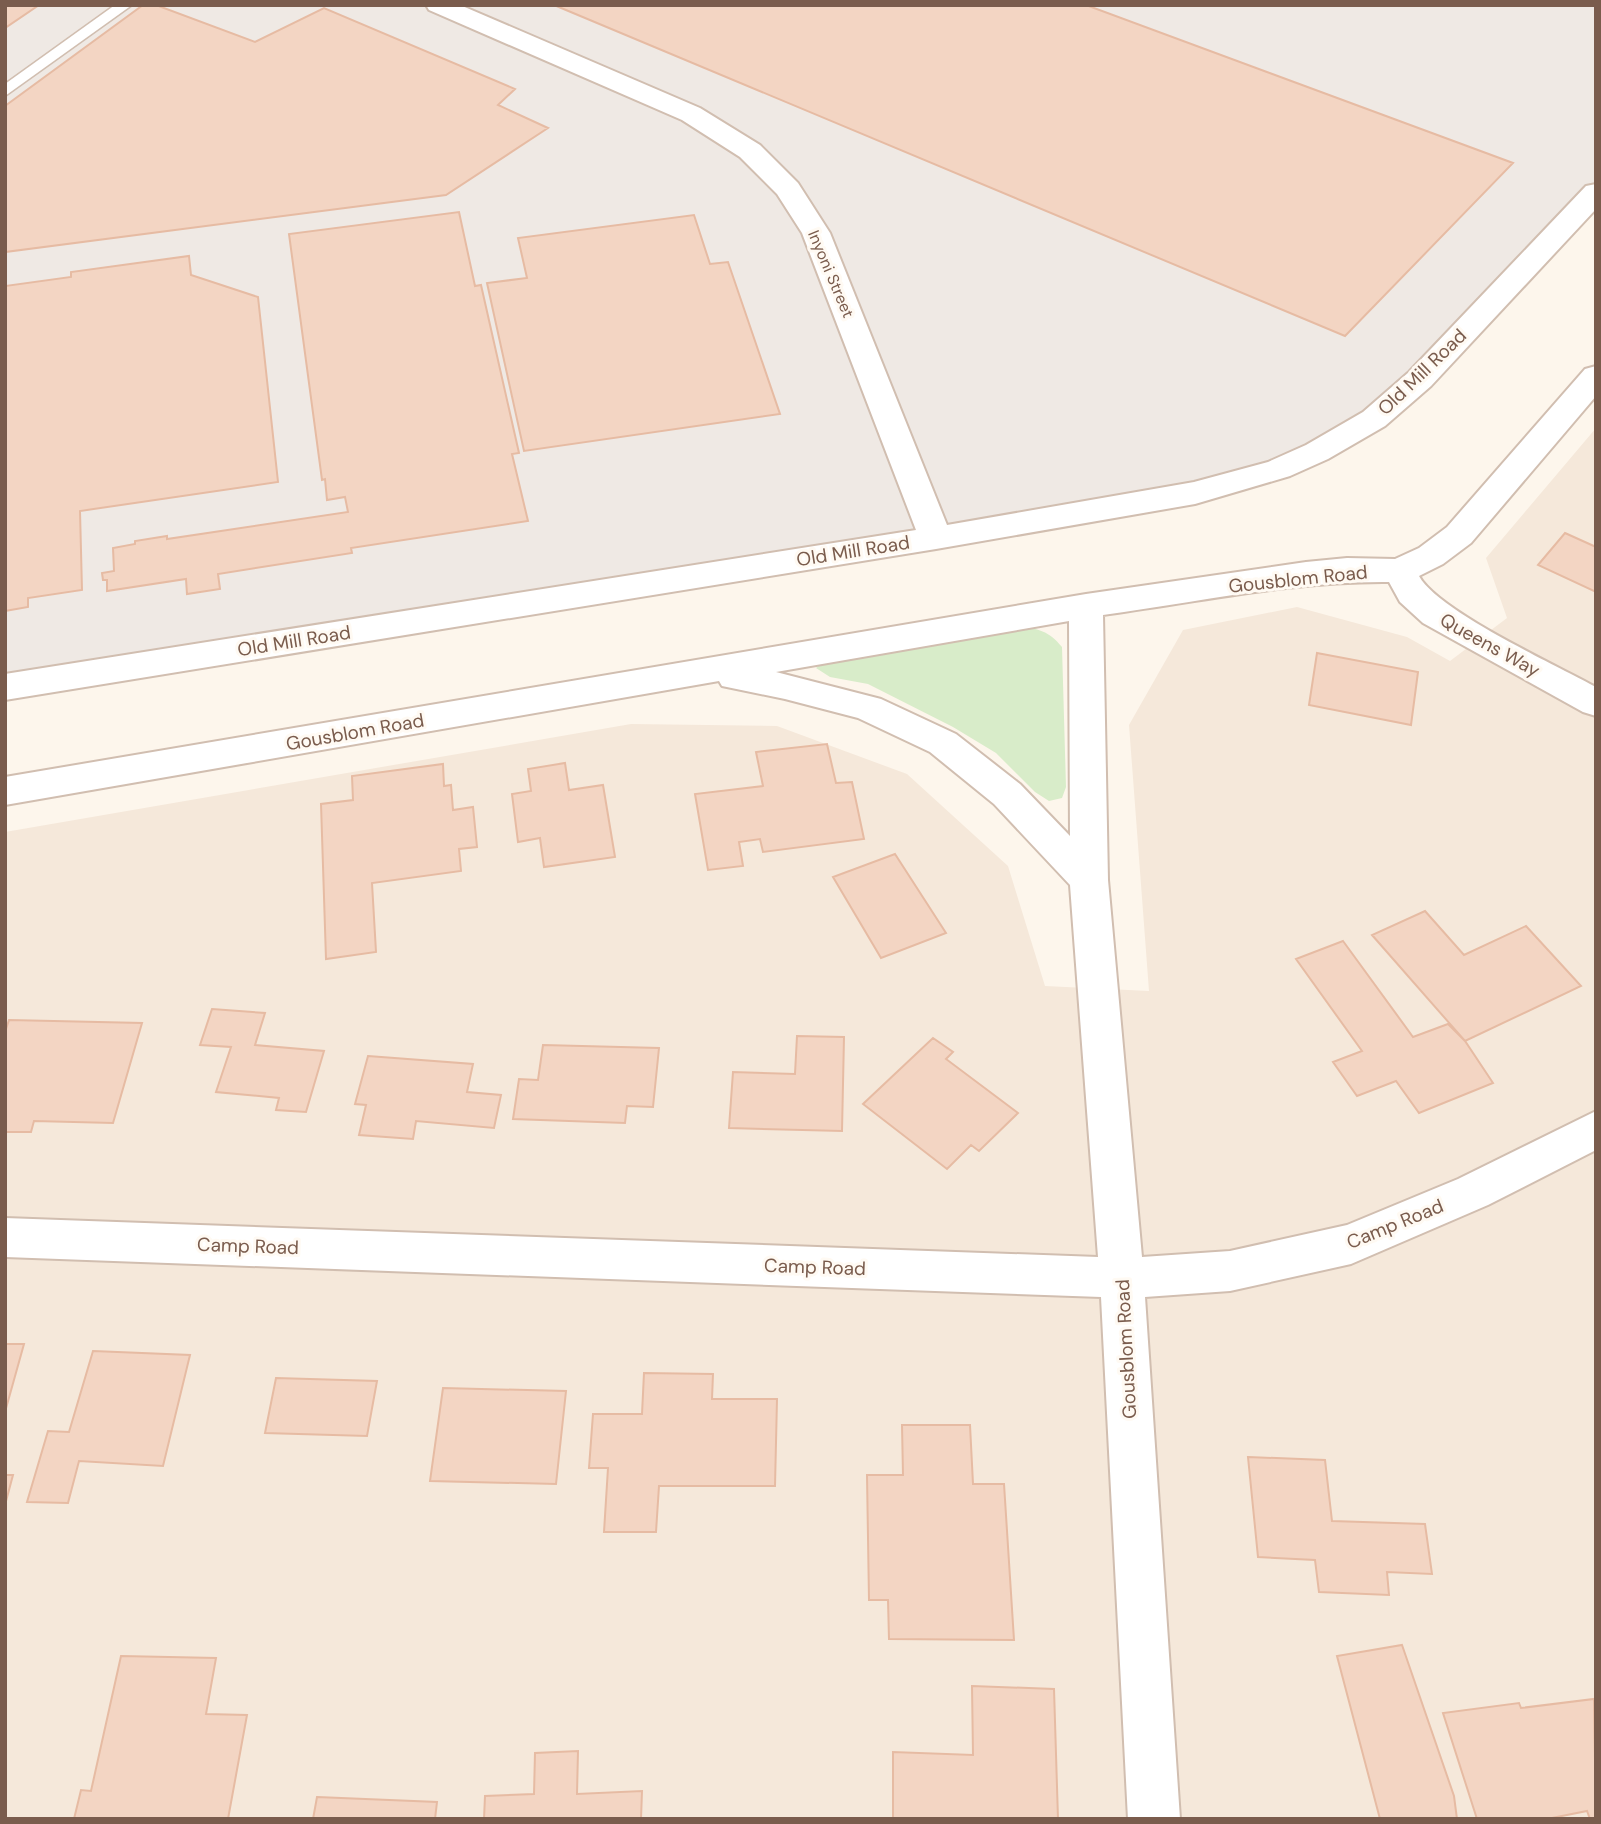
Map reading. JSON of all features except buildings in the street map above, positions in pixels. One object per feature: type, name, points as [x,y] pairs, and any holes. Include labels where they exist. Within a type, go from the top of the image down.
[{"type":"street","name":"Inyoni Street","points":[[438,5],[691,114],[750,151],[788,189],[816,233],[936,538]]},
{"type":"street","name":"Old Mill Road","points":[[5,687],[936,538],[1195,493],[1279,469],[1317,452],[1374,419],[1420,379],[1596,192]]},
{"type":"street","name":"Gousblom Road","points":[[5,791],[1086,606],[1306,574],[1347,570],[1400,571],[1431,556],[1459,535],[1596,376]]},
{"type":"street","name":"Queens Way","points":[[1400,571],[1412,594],[1434,614],[1596,703]]},
{"type":"street","name":"Gousblom Road","points":[[1086,606],[1089,880],[1122,1278],[1154,1819]]},
{"type":"street","name":"Gousblom Road","points":[[704,673],[785,686],[868,708],[943,743],[1007,794],[1089,880]]},
{"type":"street","name":"Camp Road","points":[[5,1237],[1122,1278],[1230,1270],[1351,1244],[1473,1192],[1596,1129]]},
{"type":"lane","points":[[5,91],[125,5]]},
{"type":"shaded area","points":[[5,5],[1596,5],[1596,192],[1420,379],[1279,469],[5,687]]},
{"type":"shaded area","points":[[1596,428],[1596,1819],[5,1819],[5,832],[631,724],[777,726],[907,774],[1008,866],[1045,986],[1149,991],[1129,725],[1183,630],[1297,607],[1407,637],[1450,661],[1507,618],[1486,558]]},
{"type":"green space","points":[[1018,627],[1043,631],[1062,647],[1066,787],[1062,798],[1049,801],[1035,792],[996,753],[953,727],[868,684],[830,677],[816,668],[826,660]]}]
